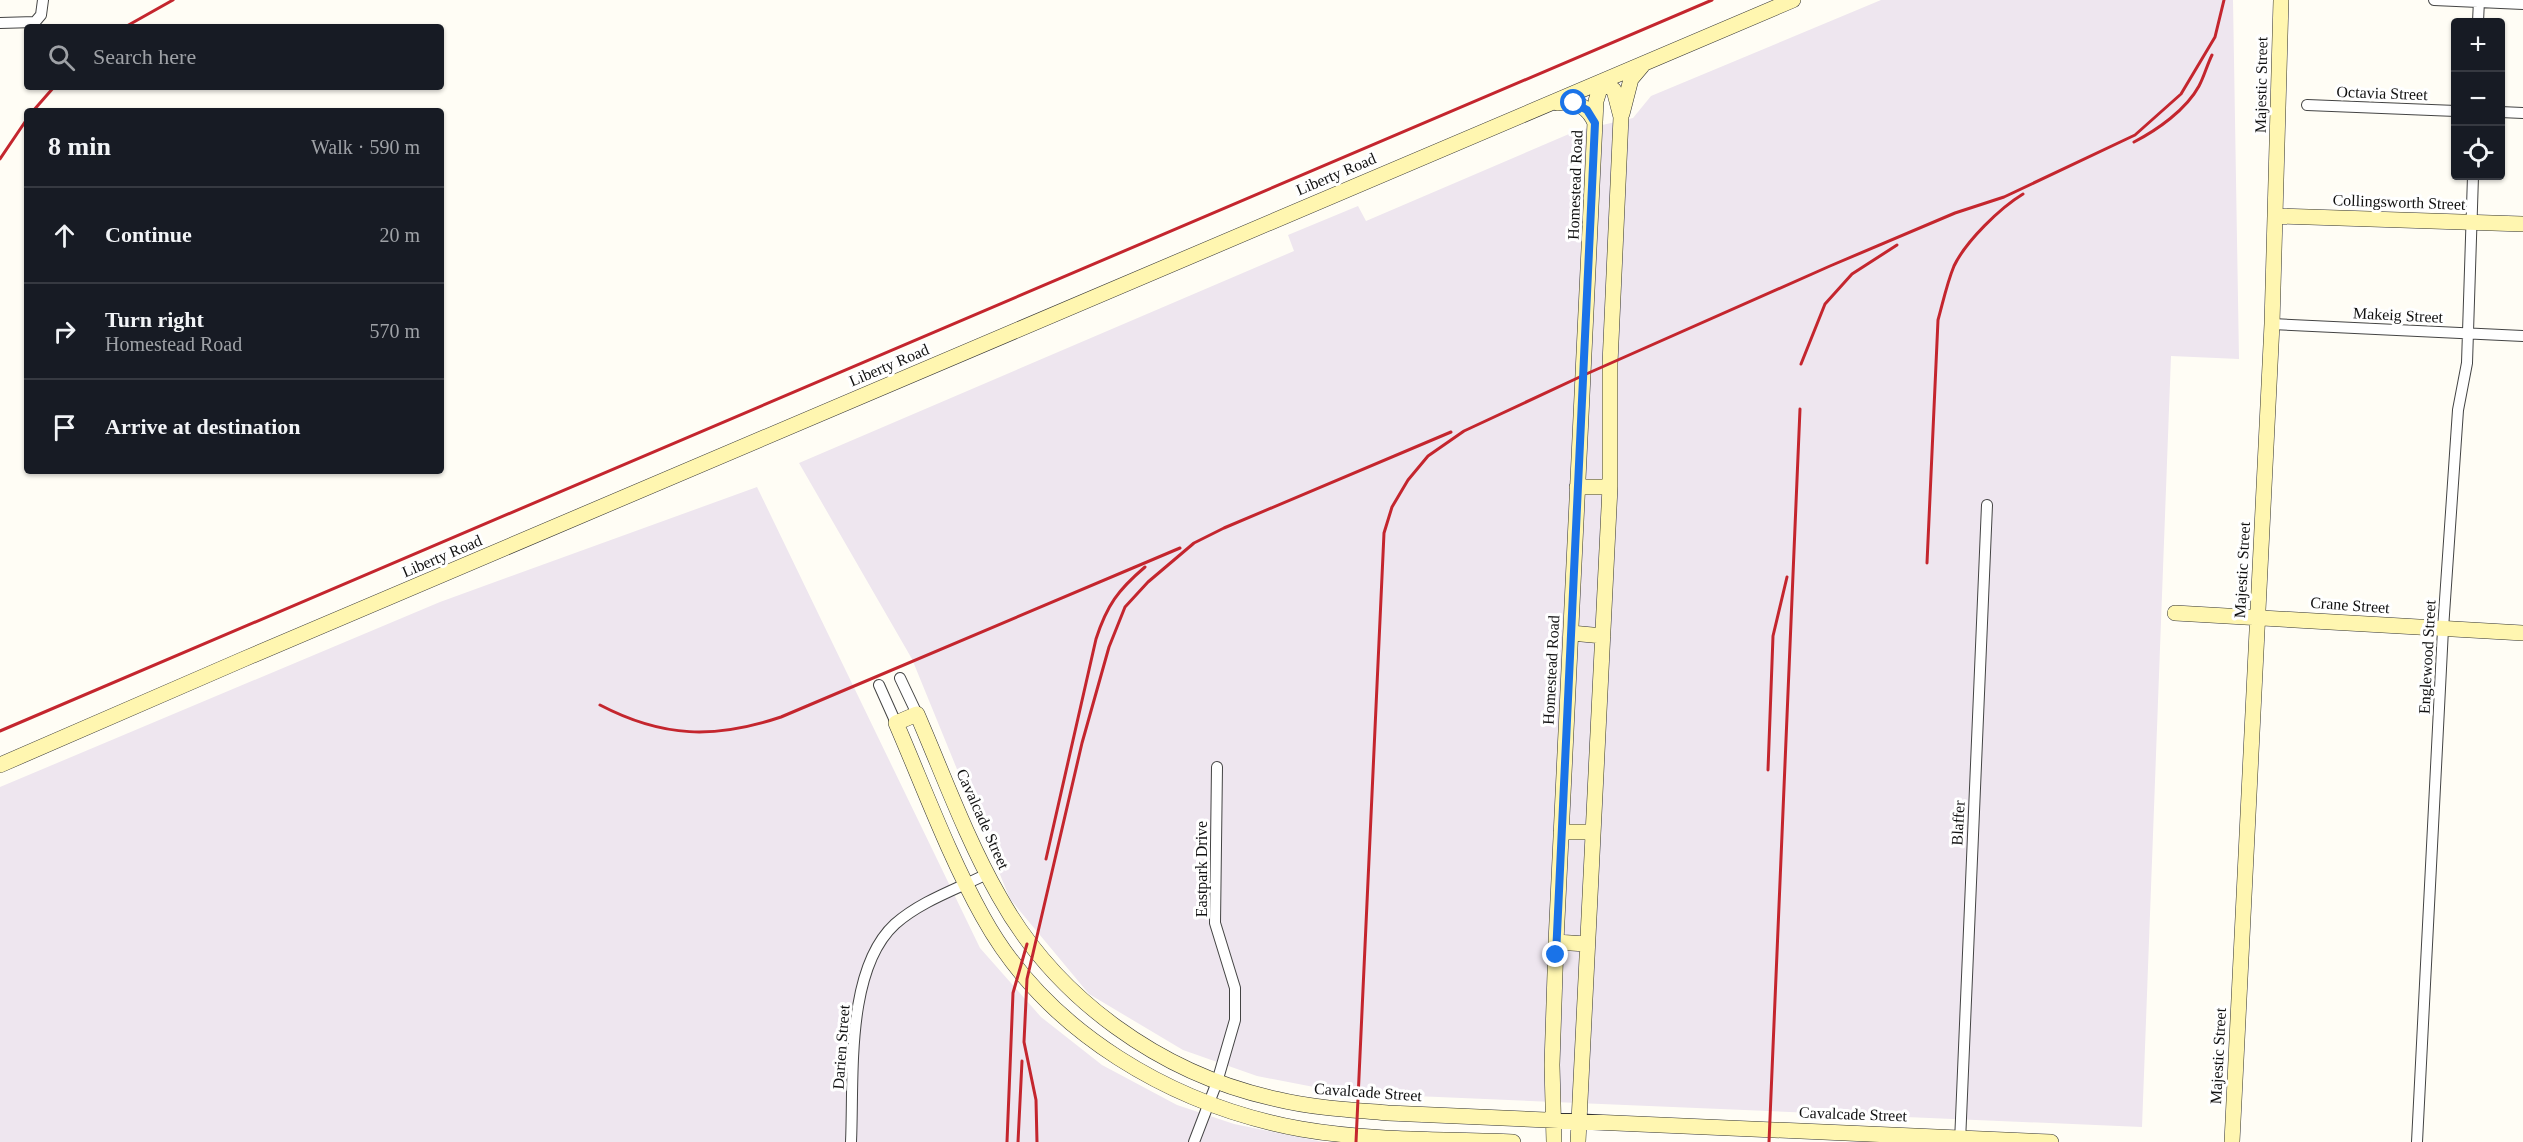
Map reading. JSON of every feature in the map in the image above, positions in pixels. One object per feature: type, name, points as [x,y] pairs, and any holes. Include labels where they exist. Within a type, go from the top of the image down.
[{"type":"main road","name":"Liberty Road","points":[[0,765],[1793,0]]},
{"type":"main road","name":"Majestic Street","points":[[2232,1142],[2272,324],[2281,0]]},
{"type":"main road","points":[[1578,1142],[1610,487],[1610,364],[1621,117],[1631,79],[1644,64]]},
{"type":"main road","points":[[1602,82],[1614,90],[1621,117]]},
{"type":"main road","name":"Homestead Road","points":[[1554,1142],[1552,1065],[1556,942],[1596,97],[1602,82]]},
{"type":"main road","points":[[1542,107],[1559,102],[1574,103],[1587,110],[1595,123]]},
{"type":"main road","name":"Collingsworth Street","points":[[2275,216],[2523,224]]},
{"type":"main road","points":[[1591,236],[1616,236]]},
{"type":"main road","points":[[1577,487],[1610,487]]},
{"type":"main road","name":"Crane Street","points":[[2175,613],[2523,633]]},
{"type":"main road","points":[[1571,633],[1603,636]]},
{"type":"main road","points":[[916,714],[896,723],[966,884],[984,919],[1027,979],[1065,1017],[1109,1051],[1145,1076],[1210,1104],[1254,1119],[1302,1129],[1513,1142]]},
{"type":"main road","name":"Cavalcade Street","points":[[916,714],[987,874],[1013,919],[1055,973],[1097,1012],[1123,1032],[1185,1068],[1217,1082],[1275,1099],[1310,1106],[1388,1113],[2051,1142]]},
{"type":"main road","points":[[1562,832],[1593,832]]},
{"type":"main road","points":[[1556,942],[1586,944]]},
{"type":"main road","points":[[1109,1051],[1123,1032]]},
{"type":"main road","points":[[1388,1113],[1388,1136]]},
{"type":"street","points":[[0,23],[29,24],[39,20],[43,0]]},
{"type":"street","points":[[2434,0],[2523,4]]},
{"type":"street","points":[[2478,18],[2479,1]]},
{"type":"street","name":"Octavia Street","points":[[2307,105],[2451,111]]},
{"type":"street","points":[[2505,112],[2523,113]]},
{"type":"street","name":"Englewood Street","points":[[2417,1142],[2443,629],[2458,410],[2467,363],[2473,180]]},
{"type":"street","name":"Makeig Street","points":[[2272,324],[2523,336]]},
{"type":"street","name":"Blaffer","points":[[1960,1139],[1988,505]]},
{"type":"street","name":"Cavalcade Street","points":[[900,678],[916,714]]},
{"type":"street","points":[[879,685],[896,723]]},
{"type":"street","name":"Eastpark Drive","points":[[1194,1142],[1210,1104],[1235,1020],[1235,988],[1215,923],[1217,767]]},
{"type":"street","name":"Darien Street","points":[[851,1142],[856,1014],[863,980],[871,958],[882,938],[896,923],[930,901],[987,874]]},
{"type":"shaded area","points":[[1881,0],[2233,0],[2239,359],[2171,356],[2142,1127],[1345,1093],[1257,1076],[1183,1050],[1089,994],[1010,899],[912,659],[799,463],[1294,251],[1288,235],[1358,206],[1366,221],[1576,131],[1633,118],[1651,96]]},
{"type":"shaded area","points":[[757,487],[980,948],[1041,1017],[1102,1065],[1177,1105],[1234,1124],[1323,1142],[0,1142],[0,787],[440,602]]},
{"type":"railway","points":[[130,24],[173,0]]},
{"type":"railway","points":[[0,731],[1712,0]]},
{"type":"railway","points":[[1356,1142],[1384,533],[1392,507],[1408,480],[1428,456],[1464,431],[1830,266],[1955,213],[2004,197],[2135,135],[2181,94],[2215,37],[2224,0]]},
{"type":"railway","points":[[2134,142],[2152,132],[2187,103],[2199,86],[2212,55]]},
{"type":"railway","points":[[36,108],[51,90]]},
{"type":"railway","points":[[0,159],[24,123]]},
{"type":"railway","points":[[1927,563],[1938,320],[1949,279],[1959,256],[1984,226],[2023,194]]},
{"type":"railway","points":[[1801,364],[1825,304],[1852,274],[1897,245]]},
{"type":"railway","points":[[1769,1142],[1800,409]]},
{"type":"railway","points":[[1037,1142],[1036,1100],[1024,1042],[1027,979],[1082,743],[1109,647],[1125,607],[1148,582],[1194,543],[1224,528],[1451,432]]},
{"type":"railway","points":[[600,705],[646,724],[689,732],[711,732],[757,724],[781,717],[1180,548]]},
{"type":"railway","points":[[1046,859],[1096,639],[1114,599],[1145,567]]},
{"type":"railway","points":[[1768,770],[1773,636],[1787,577]]},
{"type":"railway","points":[[1007,1142],[1013,993],[1027,944]]},
{"type":"railway","points":[[1018,1142],[1022,1061]]},
{"type":"route","points":[[1556,955],[1595,123],[1592,114],[1574,103]]}]
